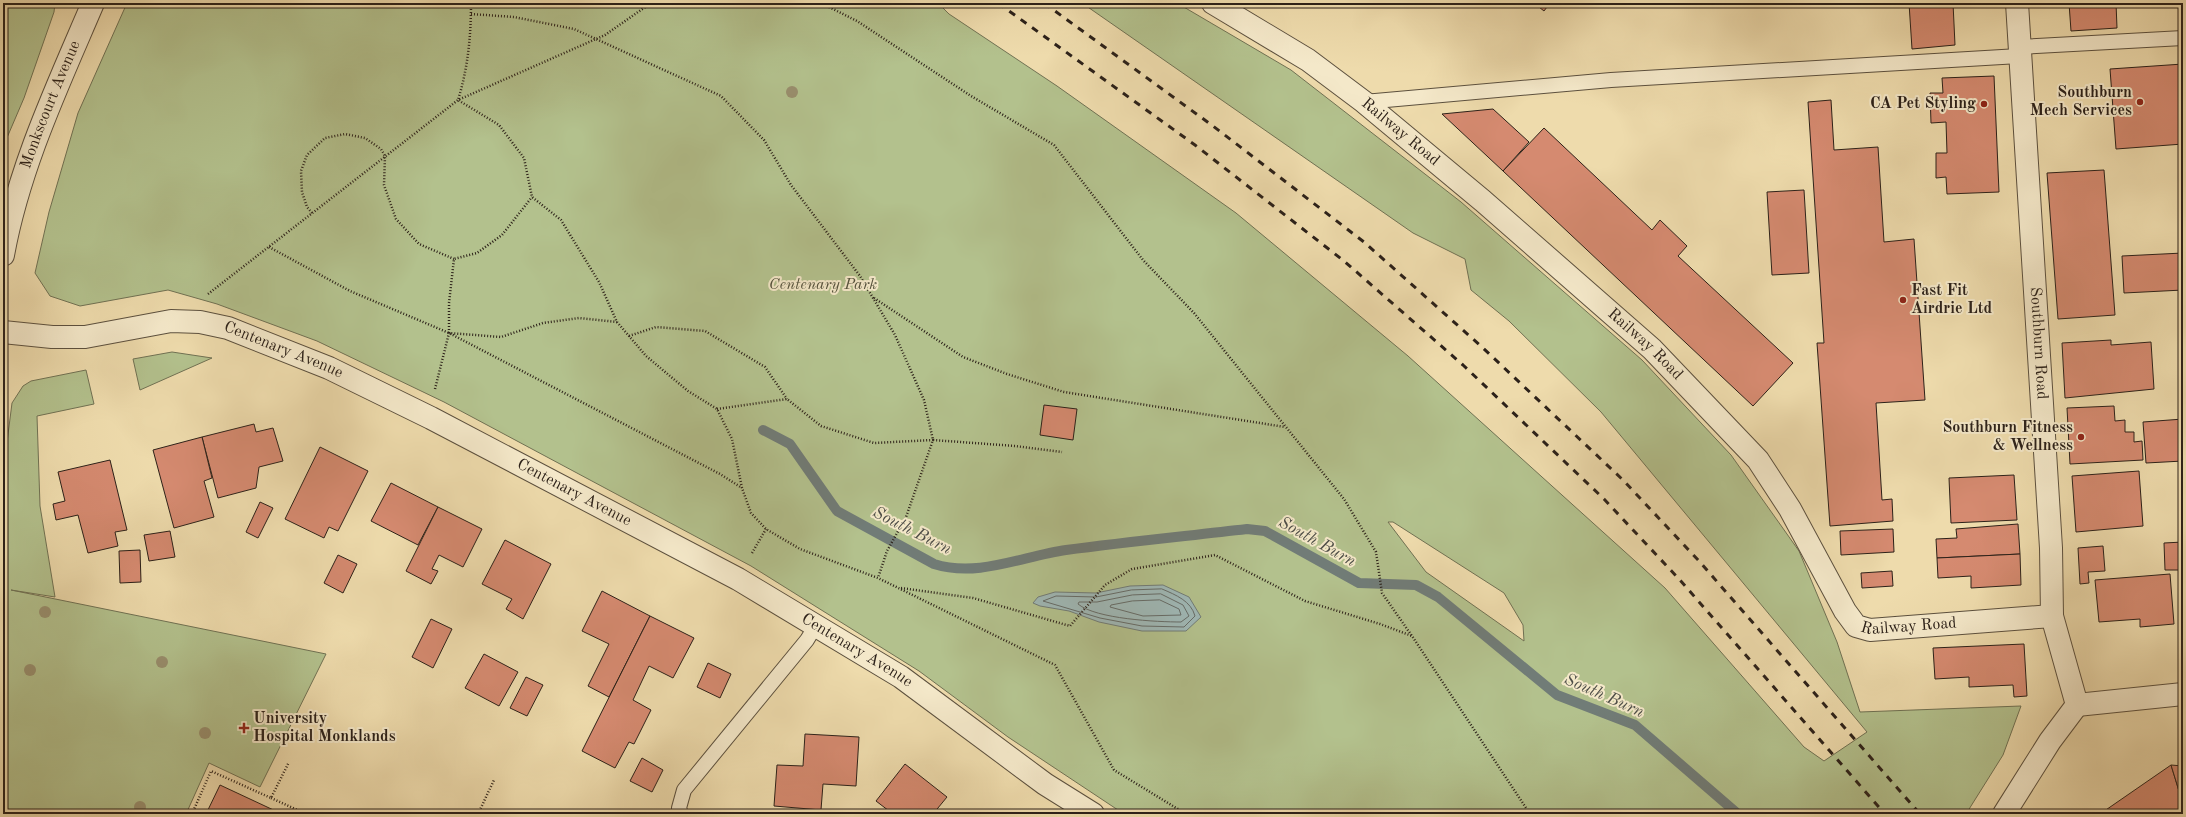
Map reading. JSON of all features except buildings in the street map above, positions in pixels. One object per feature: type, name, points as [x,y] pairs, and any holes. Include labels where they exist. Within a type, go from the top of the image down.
[{"type":"street","name":"Monkscourt Avenue","points":[[3,256],[21,181],[42,124],[93,3]]},
{"type":"street","name":"Railway Road","points":[[1212,3],[1308,60],[1364,102],[1483,201],[1652,349],[1758,460],[1790,509],[1845,611],[1856,626],[1870,630],[2052,616]]},
{"type":"street","name":"Southburn Road","points":[[2016,3],[2051,548],[2052,616],[2077,705]]},
{"type":"street","name":"Centenary Avenue","points":[[3,332],[52,337],[85,337],[171,321],[200,322],[228,328],[329,368],[429,416],[738,579],[901,677],[1045,784],[1093,814]]},
{"type":"street","points":[[2004,814],[2050,741],[2077,705],[2183,694]]},
{"type":"lane","points":[[1364,102],[1611,80],[2183,38]]},
{"type":"lane","points":[[681,814],[679,808],[684,790],[807,640],[816,626]]},
{"type":"path","points":[[458,100],[465,76],[471,30],[471,3]]},
{"type":"path","points":[[171,321],[458,100],[605,35],[651,3]]},
{"type":"path","points":[[822,3],[857,21],[970,96],[1054,145],[1143,260],[1194,313],[1344,499],[1376,552],[1382,593],[1530,814]]},
{"type":"path","points":[[471,14],[514,18],[574,29],[722,96],[764,140],[791,185],[860,276],[895,335],[924,400],[933,440],[906,517],[887,551],[878,578]]},
{"type":"path","points":[[458,100],[499,124],[524,158],[532,197],[561,220],[599,282],[617,322],[646,356],[688,391],[718,409],[732,439],[742,488],[751,513],[766,529],[800,549],[878,578],[1055,665],[1114,770],[1186,814]]},
{"type":"path","points":[[312,213],[307,207],[302,192],[301,171],[307,155],[325,138],[345,134],[365,138],[381,150],[385,156],[384,186],[396,219],[419,244],[454,259],[477,253],[502,235],[532,197]]},
{"type":"path","points":[[269,247],[350,291],[449,333],[720,474],[742,488]]},
{"type":"path","points":[[429,416],[449,333],[449,304],[454,259]]},
{"type":"path","points":[[872,297],[963,357],[1007,374],[1064,392],[1286,427]]},
{"type":"path","points":[[449,333],[501,336],[543,323],[579,318],[617,322]]},
{"type":"path","points":[[629,336],[656,327],[705,331],[765,367],[787,399],[822,426],[874,443],[933,440],[1015,446],[1062,452]]},
{"type":"path","points":[[718,409],[787,399]]},
{"type":"path","points":[[897,587],[973,598],[1070,626],[1081,616],[1104,585],[1132,569],[1215,555],[1304,600],[1380,624],[1412,636]]},
{"type":"path","points":[[271,798],[289,762]]},
{"type":"path","points":[[192,814],[211,771],[306,814]]},
{"type":"path","points":[[478,814],[494,780]]},
{"type":"green space","points":[[3,3],[55,3],[54,12],[24,98],[3,147]]},
{"type":"green space","name":"Centenary Park","points":[[127,3],[938,3],[949,14],[1057,86],[1236,213],[1408,356],[1665,588],[1804,747],[1824,761],[1867,732],[1601,412],[1509,321],[1471,290],[1465,259],[1413,233],[1082,3],[1177,3],[1291,70],[1461,202],[1642,360],[1731,455],[1799,551],[1837,642],[1860,712],[2021,706],[2003,755],[1966,814],[1124,814],[1008,737],[919,671],[751,566],[444,402],[317,341],[217,304],[168,290],[80,306],[50,296],[35,273],[49,212],[78,113]],"holes":[[[1388,522],[1393,522],[1504,593],[1523,625],[1524,641],[1426,572]]]},
{"type":"green space","points":[[172,352],[212,358],[140,390],[133,359]]},
{"type":"green space","points":[[86,370],[94,404],[37,416],[40,506],[55,597],[11,590],[326,654],[260,787],[209,763],[186,814],[3,814],[3,474],[12,403],[23,386],[31,381]]},
{"type":"water","points":[[1163,585],[1189,597],[1201,617],[1186,631],[1142,631],[1099,622],[1069,611],[1040,606],[1033,603],[1038,597],[1055,592],[1096,593],[1130,586]]},
{"type":"waterway","name":"South Burn","points":[[763,430],[790,444],[837,511],[934,564],[951,568],[967,569],[1000,564],[1066,550],[1247,529],[1265,531],[1359,583],[1416,585],[1438,597],[1557,695],[1635,725],[1738,814]]},
{"type":"railway","points":[[998,3],[1195,145],[1344,261],[1463,365],[1604,499],[1679,579],[1885,814]]},
{"type":"railway","points":[[1044,3],[1213,126],[1364,242],[1482,347],[1623,480],[1699,561],[1920,814]]},
{"type":"place","name":"Southburn Mech Services","points":[[2140,102]]},
{"type":"place","name":"CA Pet Styling","points":[[1984,104]]},
{"type":"place","name":"Fast Fit Airdrie Ltd","points":[[1903,300]]},
{"type":"place","name":"Southburn Fitness & Wellness","points":[[2081,437]]},
{"type":"place","name":"University Hospital Monklands","points":[[244,728]]}]
